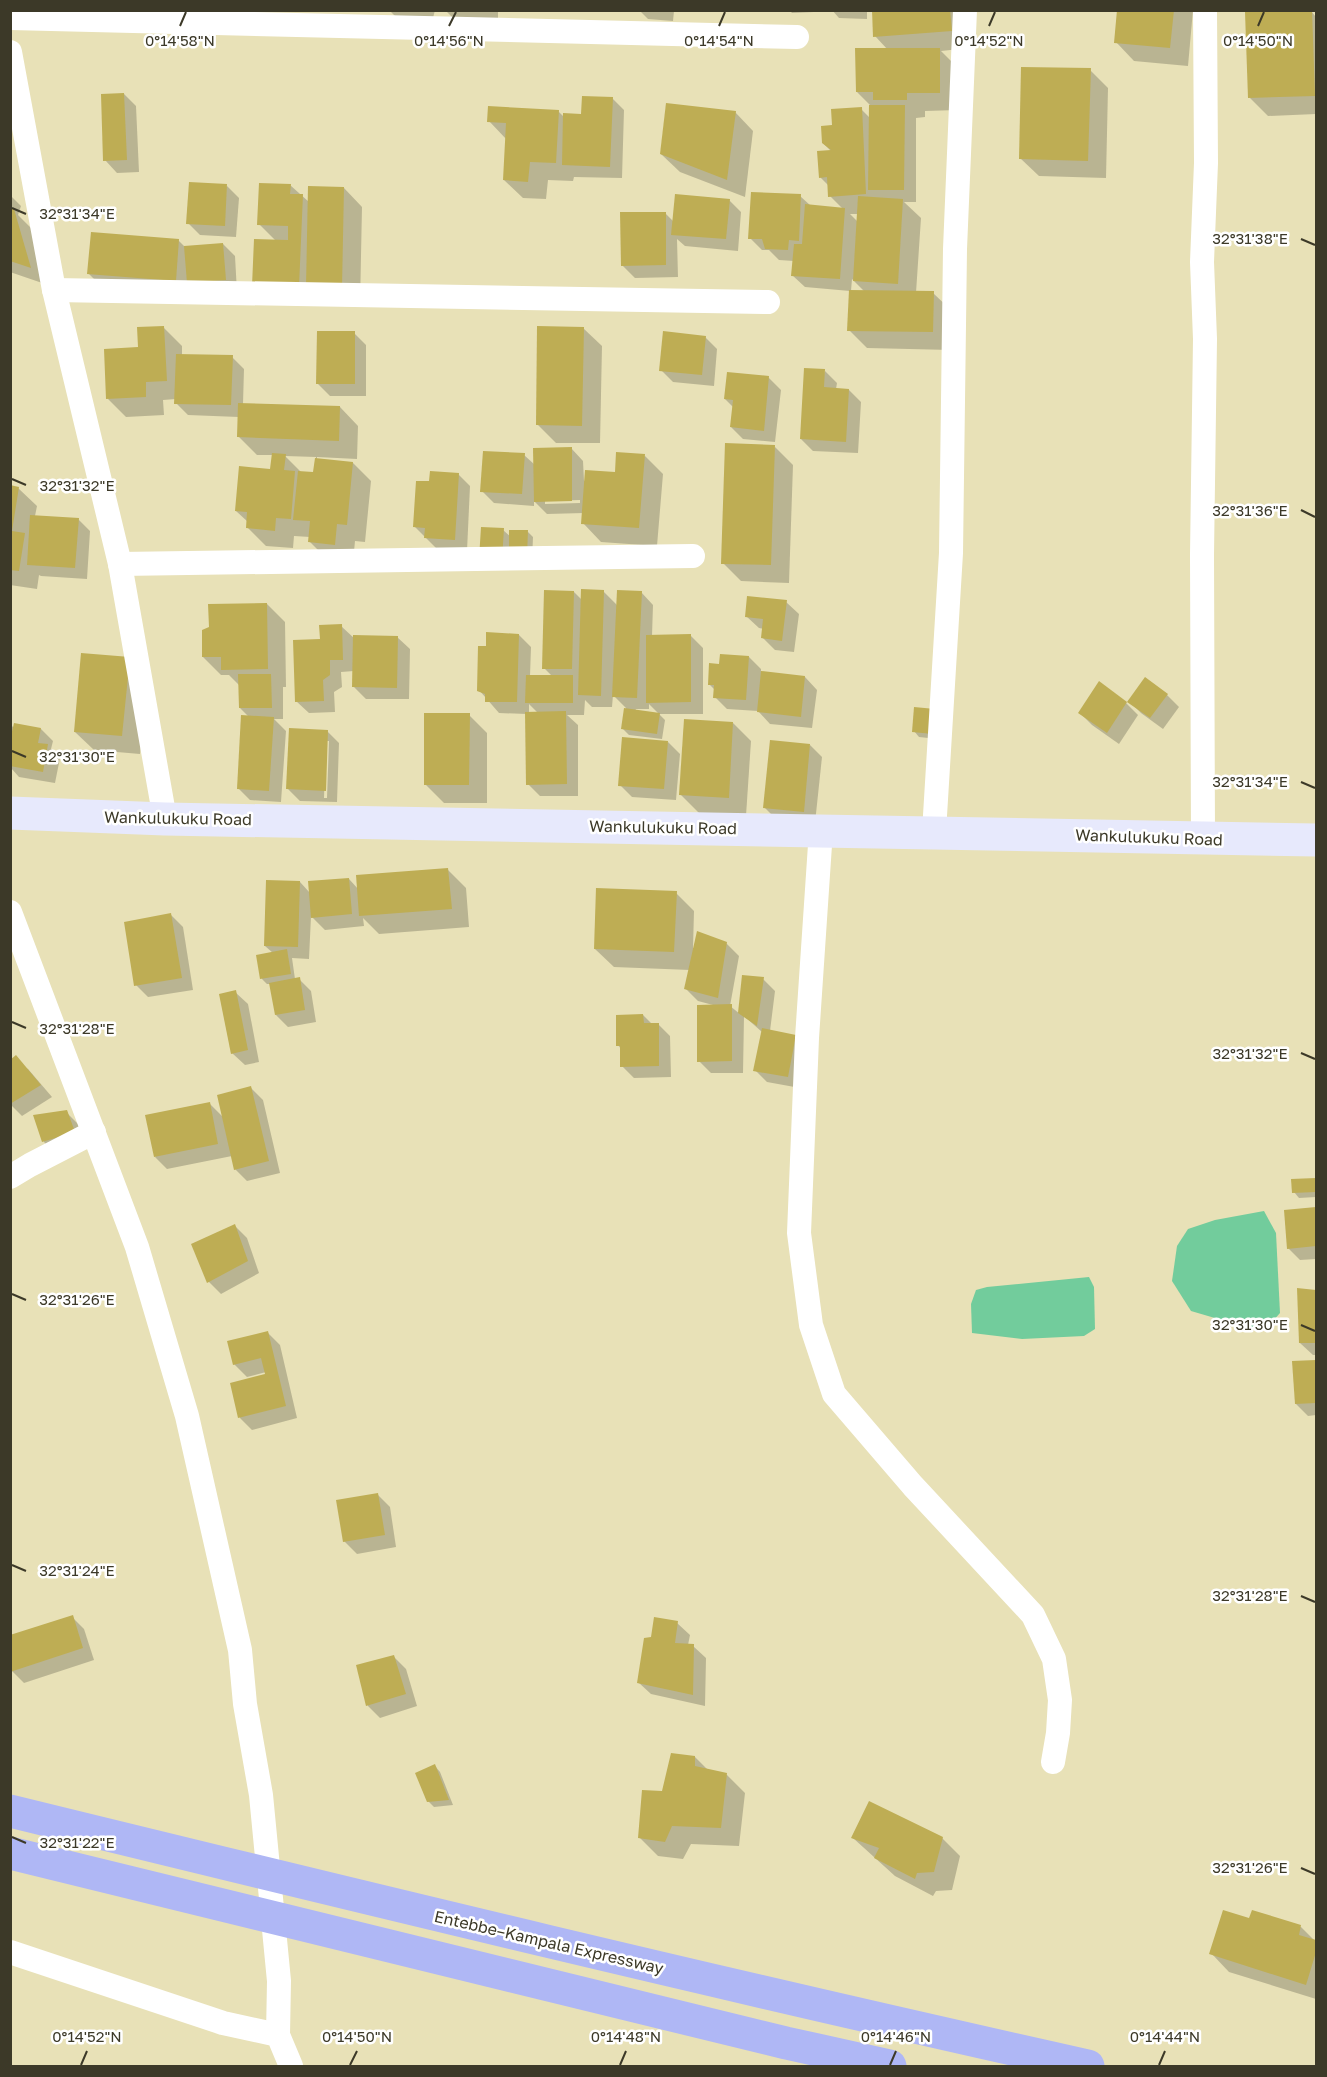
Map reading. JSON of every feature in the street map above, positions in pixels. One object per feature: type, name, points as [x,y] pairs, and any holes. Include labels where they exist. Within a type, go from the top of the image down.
[{"type":"highway","name":"Entebbe–Kampala Expressway","points":[[10,1811],[624,1960],[1088,2067]]},
{"type":"highway","points":[[10,1853],[890,2067]]},
{"type":"main road","name":"Wankulukuku Road","points":[[10,813],[165,819],[1317,840]]},
{"type":"street","points":[[934,832],[951,553],[955,249],[965,10]]},
{"type":"street","points":[[1203,838],[1202,544],[1205,339],[1202,262],[1206,163],[1205,10]]},
{"type":"street","points":[[10,18],[797,37]]},
{"type":"street","points":[[10,52],[54,290],[120,564],[165,819]]},
{"type":"street","points":[[54,290],[768,302]]},
{"type":"street","points":[[120,564],[693,556]]},
{"type":"street","points":[[821,830],[807,1038],[799,1233],[812,1325],[834,1394],[913,1486],[1033,1615],[1054,1659],[1060,1700],[1053,1762]]},
{"type":"street","points":[[10,912],[137,1247],[187,1416],[240,1650],[245,1704],[261,1796],[279,1982],[278,2035],[291,2067]]},
{"type":"street","points":[[10,1177],[94,1132]]},
{"type":"street","points":[[10,1952],[224,2023],[278,2035]]},
{"type":"shaded area","points":[[1264,1211],[1276,1233],[1280,1313],[1267,1328],[1242,1326],[1191,1311],[1172,1281],[1177,1246],[1188,1229],[1215,1220]]},
{"type":"shaded area","points":[[1089,1277],[1094,1287],[1095,1329],[1084,1336],[1022,1339],[972,1333],[971,1304],[976,1290]]},
{"type":"building","points":[[872,10],[950,10],[952,31],[873,37]]},
{"type":"building","points":[[1117,10],[1174,10],[1170,48],[1114,43]]},
{"type":"building","points":[[1312,10],[1315,96],[1248,98],[1245,12]]},
{"type":"building","points":[[855,48],[940,48],[940,93],[907,93],[907,100],[873,100],[873,92],[856,92]]},
{"type":"building","points":[[1021,67],[1091,68],[1088,161],[1019,159]]},
{"type":"building","points":[[124,93],[127,160],[103,161],[101,94]]},
{"type":"building","points":[[582,96],[613,97],[610,167],[562,165],[563,113],[581,114]]},
{"type":"building","points":[[666,103],[736,111],[727,180],[660,154]]},
{"type":"building","points":[[869,105],[905,105],[904,190],[868,190]]},
{"type":"building","points":[[488,106],[559,110],[556,163],[530,162],[528,182],[503,180],[506,123],[487,122]]},
{"type":"building","points":[[862,107],[866,194],[828,197],[827,177],[819,178],[817,151],[831,150],[822,143],[821,126],[832,125],[831,109]]},
{"type":"building","points":[[189,182],[227,184],[225,226],[186,224]]},
{"type":"building","points":[[259,183],[291,184],[290,194],[303,194],[299,287],[252,286],[254,239],[288,240],[288,226],[257,225]]},
{"type":"building","points":[[308,186],[344,187],[342,288],[306,287]]},
{"type":"building","points":[[751,192],[801,194],[799,241],[789,240],[788,250],[765,249],[762,239],[748,239]]},
{"type":"building","points":[[675,194],[730,199],[726,239],[671,235]]},
{"type":"building","points":[[858,196],[903,199],[898,284],[853,281]]},
{"type":"building","points":[[805,204],[845,208],[840,279],[791,276],[794,244],[802,244]]},
{"type":"building","points":[[10,208],[14,209],[31,268],[10,261]]},
{"type":"building","points":[[620,212],[666,212],[666,265],[621,266]]},
{"type":"building","points":[[91,232],[179,239],[176,281],[87,274]]},
{"type":"building","points":[[223,243],[226,280],[187,283],[184,246]]},
{"type":"building","points":[[849,290],[934,291],[933,332],[847,331]]},
{"type":"building","points":[[164,326],[167,381],[146,382],[146,397],[106,399],[104,349],[138,347],[137,327]]},
{"type":"building","points":[[537,326],[584,327],[582,426],[536,425]]},
{"type":"building","points":[[317,331],[355,331],[355,384],[316,384]]},
{"type":"building","points":[[663,331],[706,336],[702,375],[659,371]]},
{"type":"building","points":[[176,354],[233,355],[231,405],[174,404]]},
{"type":"building","points":[[804,368],[825,369],[824,387],[849,389],[846,442],[800,439]]},
{"type":"building","points":[[727,372],[769,376],[764,431],[730,427],[733,400],[724,399]]},
{"type":"building","points":[[238,403],[340,406],[339,441],[237,437]]},
{"type":"building","points":[[725,443],[775,445],[771,565],[721,564]]},
{"type":"building","points":[[572,447],[572,501],[534,502],[533,448]]},
{"type":"building","points":[[483,451],[525,453],[522,494],[480,492]]},
{"type":"building","points":[[616,452],[645,454],[639,528],[581,524],[585,470],[615,472]]},
{"type":"building","points":[[272,453],[286,454],[284,470],[295,471],[291,519],[276,518],[275,531],[246,528],[247,512],[235,511],[239,466],[270,469]]},
{"type":"building","points":[[315,458],[353,462],[347,525],[337,524],[335,545],[308,542],[310,521],[293,520],[298,471],[313,472]]},
{"type":"building","points":[[430,471],[459,473],[455,540],[424,538],[425,528],[413,527],[416,481],[429,481]]},
{"type":"building","points":[[10,485],[19,487],[12,531],[25,533],[19,571],[10,570]]},
{"type":"building","points":[[30,515],[79,518],[75,568],[27,565]]},
{"type":"building","points":[[481,527],[504,528],[502,560],[479,559]]},
{"type":"building","points":[[509,530],[528,530],[527,556],[509,556]]},
{"type":"building","points":[[581,589],[604,590],[601,696],[578,695]]},
{"type":"building","points":[[544,590],[574,591],[572,669],[542,669]]},
{"type":"building","points":[[617,590],[642,591],[637,698],[612,697]]},
{"type":"building","points":[[747,596],[787,600],[782,641],[761,638],[763,619],[745,617]]},
{"type":"building","points":[[267,603],[268,669],[221,670],[221,657],[202,657],[202,630],[209,627],[208,604]]},
{"type":"building","points":[[342,624],[343,660],[330,660],[330,675],[323,680],[324,701],[295,702],[293,640],[320,639],[319,625]]},
{"type":"building","points":[[486,632],[519,634],[517,702],[485,702],[485,694],[477,691],[478,646],[486,646]]},
{"type":"building","points":[[691,634],[691,702],[646,703],[646,635]]},
{"type":"building","points":[[353,635],[398,636],[397,688],[352,687]]},
{"type":"building","points":[[81,653],[130,657],[122,736],[74,732]]},
{"type":"building","points":[[720,654],[749,656],[746,700],[713,698],[714,685],[708,685],[709,663],[719,664]]},
{"type":"building","points":[[761,671],[805,676],[801,717],[757,712]]},
{"type":"building","points":[[238,674],[271,674],[272,708],[239,708]]},
{"type":"building","points":[[526,675],[573,675],[573,703],[525,703]]},
{"type":"building","points":[[1145,677],[1168,694],[1150,718],[1127,702]]},
{"type":"building","points":[[1099,681],[1127,702],[1107,733],[1078,713]]},
{"type":"building","points":[[914,707],[935,709],[933,734],[912,732]]},
{"type":"building","points":[[624,708],[660,713],[657,734],[621,729]]},
{"type":"building","points":[[566,711],[567,784],[526,785],[525,712]]},
{"type":"building","points":[[424,713],[470,713],[469,785],[424,785]]},
{"type":"building","points":[[241,715],[274,717],[269,791],[237,789]]},
{"type":"building","points":[[684,719],[733,722],[729,798],[679,795]]},
{"type":"building","points":[[14,723],[41,728],[38,743],[48,744],[43,772],[10,766],[10,740]]},
{"type":"building","points":[[289,728],[328,730],[326,791],[286,789]]},
{"type":"building","points":[[622,737],[668,741],[664,789],[618,786]]},
{"type":"building","points":[[770,740],[810,744],[804,812],[763,808]]},
{"type":"building","points":[[448,868],[452,909],[359,916],[356,875]]},
{"type":"building","points":[[349,878],[352,914],[311,918],[308,881]]},
{"type":"building","points":[[266,880],[300,881],[298,947],[264,946]]},
{"type":"building","points":[[596,888],[677,891],[674,952],[594,949]]},
{"type":"building","points":[[171,913],[182,978],[134,986],[124,922]]},
{"type":"building","points":[[697,931],[727,942],[718,998],[684,989]]},
{"type":"building","points":[[287,949],[291,974],[260,979],[256,955]]},
{"type":"building","points":[[742,975],[764,977],[757,1026],[738,1013]]},
{"type":"building","points":[[300,977],[305,1010],[275,1015],[269,983]]},
{"type":"building","points":[[236,990],[248,1050],[231,1054],[219,994]]},
{"type":"building","points":[[732,1004],[732,1061],[697,1062],[697,1005]]},
{"type":"building","points":[[643,1014],[644,1023],[659,1023],[659,1066],[620,1067],[620,1046],[616,1046],[616,1015]]},
{"type":"building","points":[[762,1028],[796,1035],[788,1077],[753,1071]]},
{"type":"building","points":[[16,1055],[41,1085],[10,1104],[10,1060]]},
{"type":"building","points":[[251,1086],[269,1161],[234,1170],[217,1095]]},
{"type":"building","points":[[210,1102],[218,1144],[154,1157],[145,1115]]},
{"type":"building","points":[[67,1110],[75,1132],[42,1142],[33,1115]]},
{"type":"building","points":[[1316,1178],[1316,1192],[1292,1193],[1291,1179]]},
{"type":"building","points":[[1316,1207],[1316,1246],[1287,1249],[1284,1210]]},
{"type":"building","points":[[235,1224],[248,1261],[207,1283],[191,1244]]},
{"type":"building","points":[[1297,1288],[1316,1290],[1316,1343],[1299,1343]]},
{"type":"building","points":[[268,1331],[286,1406],[238,1418],[230,1383],[265,1374],[261,1358],[233,1365],[227,1341]]},
{"type":"building","points":[[1316,1360],[1316,1403],[1295,1404],[1292,1361]]},
{"type":"building","points":[[378,1493],[385,1535],[343,1542],[336,1500]]},
{"type":"building","points":[[73,1615],[83,1648],[10,1672],[10,1635]]},
{"type":"building","points":[[654,1617],[678,1621],[675,1643],[694,1644],[693,1695],[637,1683],[644,1638],[651,1637]]},
{"type":"building","points":[[394,1655],[406,1694],[366,1706],[356,1665]]},
{"type":"building","points":[[671,1753],[695,1756],[695,1766],[727,1773],[721,1828],[672,1826],[665,1842],[638,1838],[642,1790],[662,1791]]},
{"type":"building","points":[[435,1764],[449,1800],[427,1802],[415,1773]]},
{"type":"building","points":[[869,1801],[943,1837],[934,1872],[917,1873],[915,1879],[874,1858],[879,1848],[851,1838]]},
{"type":"building","points":[[1223,1910],[1249,1918],[1252,1910],[1301,1925],[1299,1935],[1316,1940],[1316,1952],[1306,1985],[1209,1954]]}]
